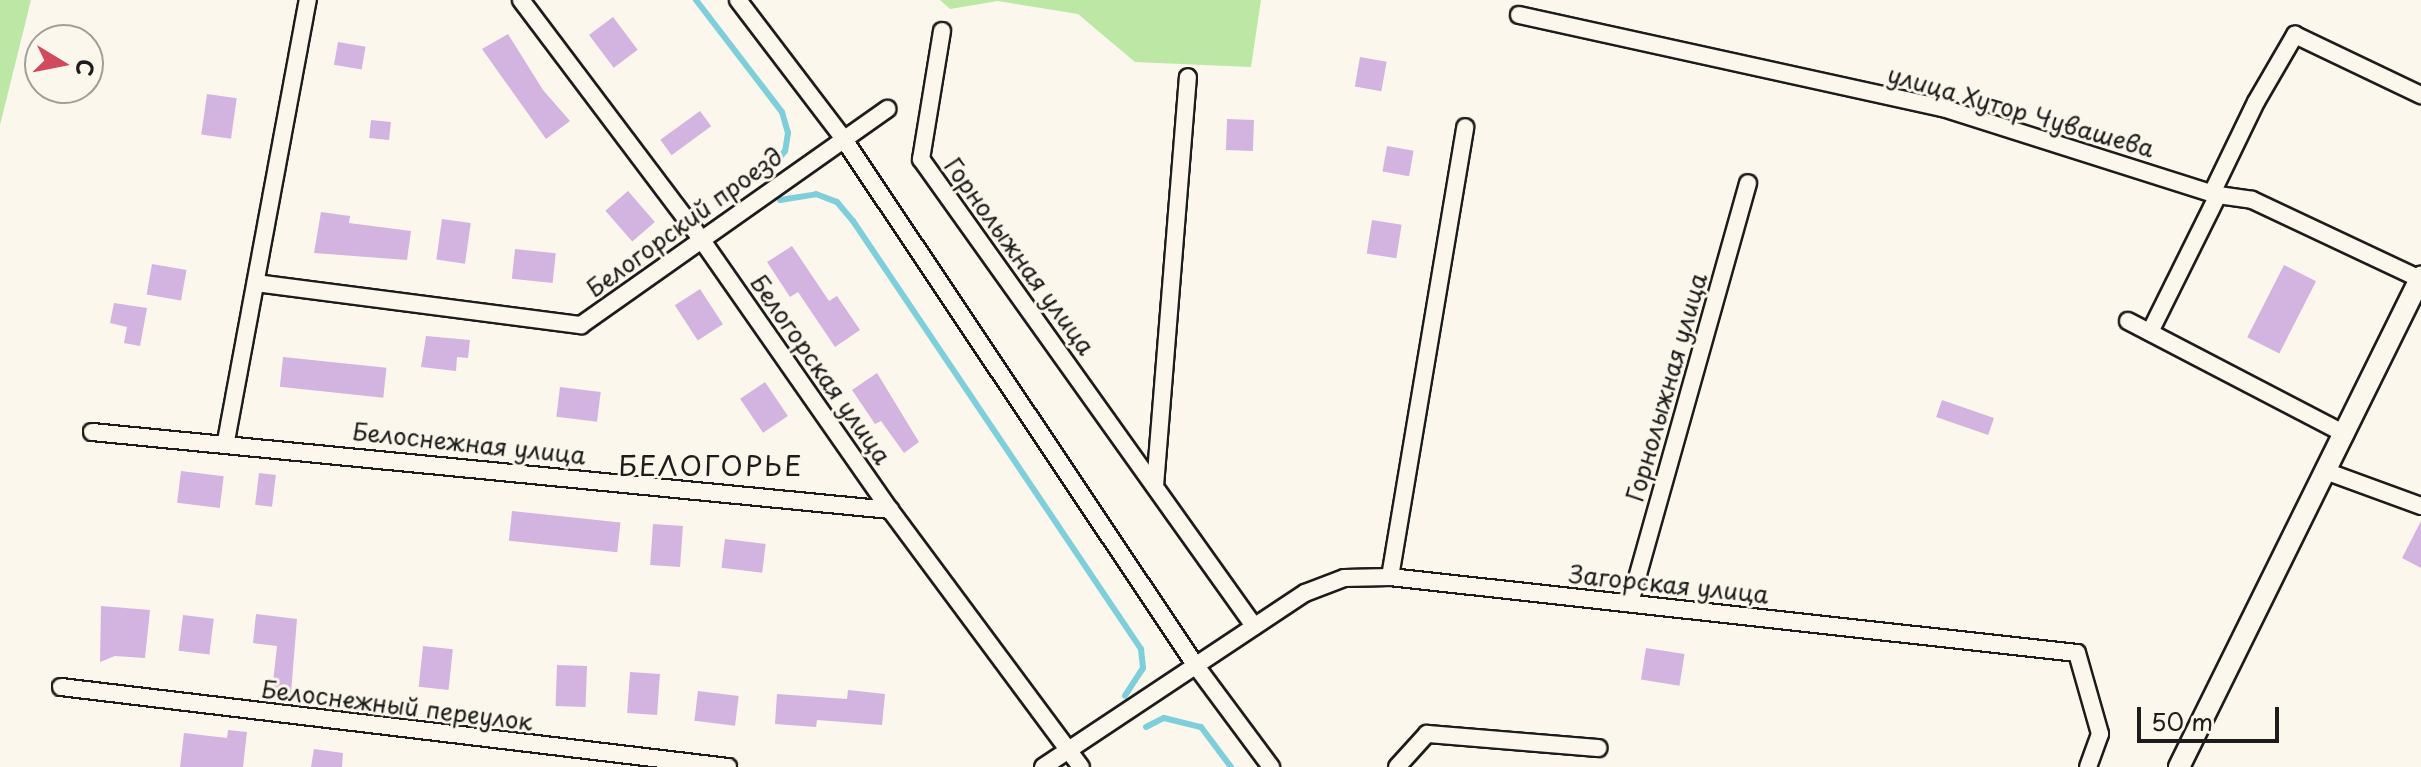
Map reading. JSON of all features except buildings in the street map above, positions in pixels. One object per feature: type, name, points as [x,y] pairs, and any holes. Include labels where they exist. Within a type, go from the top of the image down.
[{"type":"street","points":[[226,441],[308,0]]},
{"type":"street","name":"Белогорская улица","points":[[521,0],[701,239],[890,510],[1081,767]]},
{"type":"street","points":[[738,0],[843,138],[1196,666],[1271,767]]},
{"type":"street","name":"улица Хутор Чувашева","points":[[1519,15],[1943,108],[2215,194],[2252,200],[2420,278]]},
{"type":"street","name":"Горнолыжная улица","points":[[942,31],[921,159],[1254,626]]},
{"type":"street","points":[[2150,332],[2256,102],[2295,35],[2421,95]]},
{"type":"street","points":[[1155,486],[1188,77]]},
{"type":"street","name":"Белогорский проезд","points":[[256,283],[581,325],[887,109]]},
{"type":"street","points":[[1390,577],[1465,127]]},
{"type":"street","name":"Горнолыжная улица","points":[[1630,603],[1748,183]]},
{"type":"street","points":[[2179,767],[2328,472],[2420,278]]},
{"type":"street","points":[[2128,321],[2345,434]]},
{"type":"street","name":"Белоснежная улица","points":[[92,432],[226,441],[890,510]]},
{"type":"street","points":[[2328,472],[2421,506]]},
{"type":"street","name":"Загорская улица","points":[[1196,666],[1305,593],[1344,578],[1390,577],[2077,653],[2100,734],[2088,767]]},
{"type":"street","points":[[1043,767],[1196,666]]},
{"type":"street","name":"Белоснежный переулок","points":[[61,687],[728,767]]},
{"type":"street","points":[[1397,767],[1427,734],[1598,748]]},
{"type":"green space","points":[[0,0],[31,0],[24,24],[0,125]]},
{"type":"green space","points":[[940,0],[1261,0],[1251,67],[1135,62],[1078,14],[998,1],[950,9]]},
{"type":"waterway","points":[[696,0],[782,112],[788,133],[785,151],[765,176]]},
{"type":"waterway","points":[[780,200],[816,194],[837,202],[853,221],[1141,649],[1143,668],[1125,696]]},
{"type":"waterway","points":[[1146,727],[1164,718],[1201,727],[1231,767]]},
{"type":"district","name":"БЕЛОГОРЬЕ","points":[[711,465]]}]
